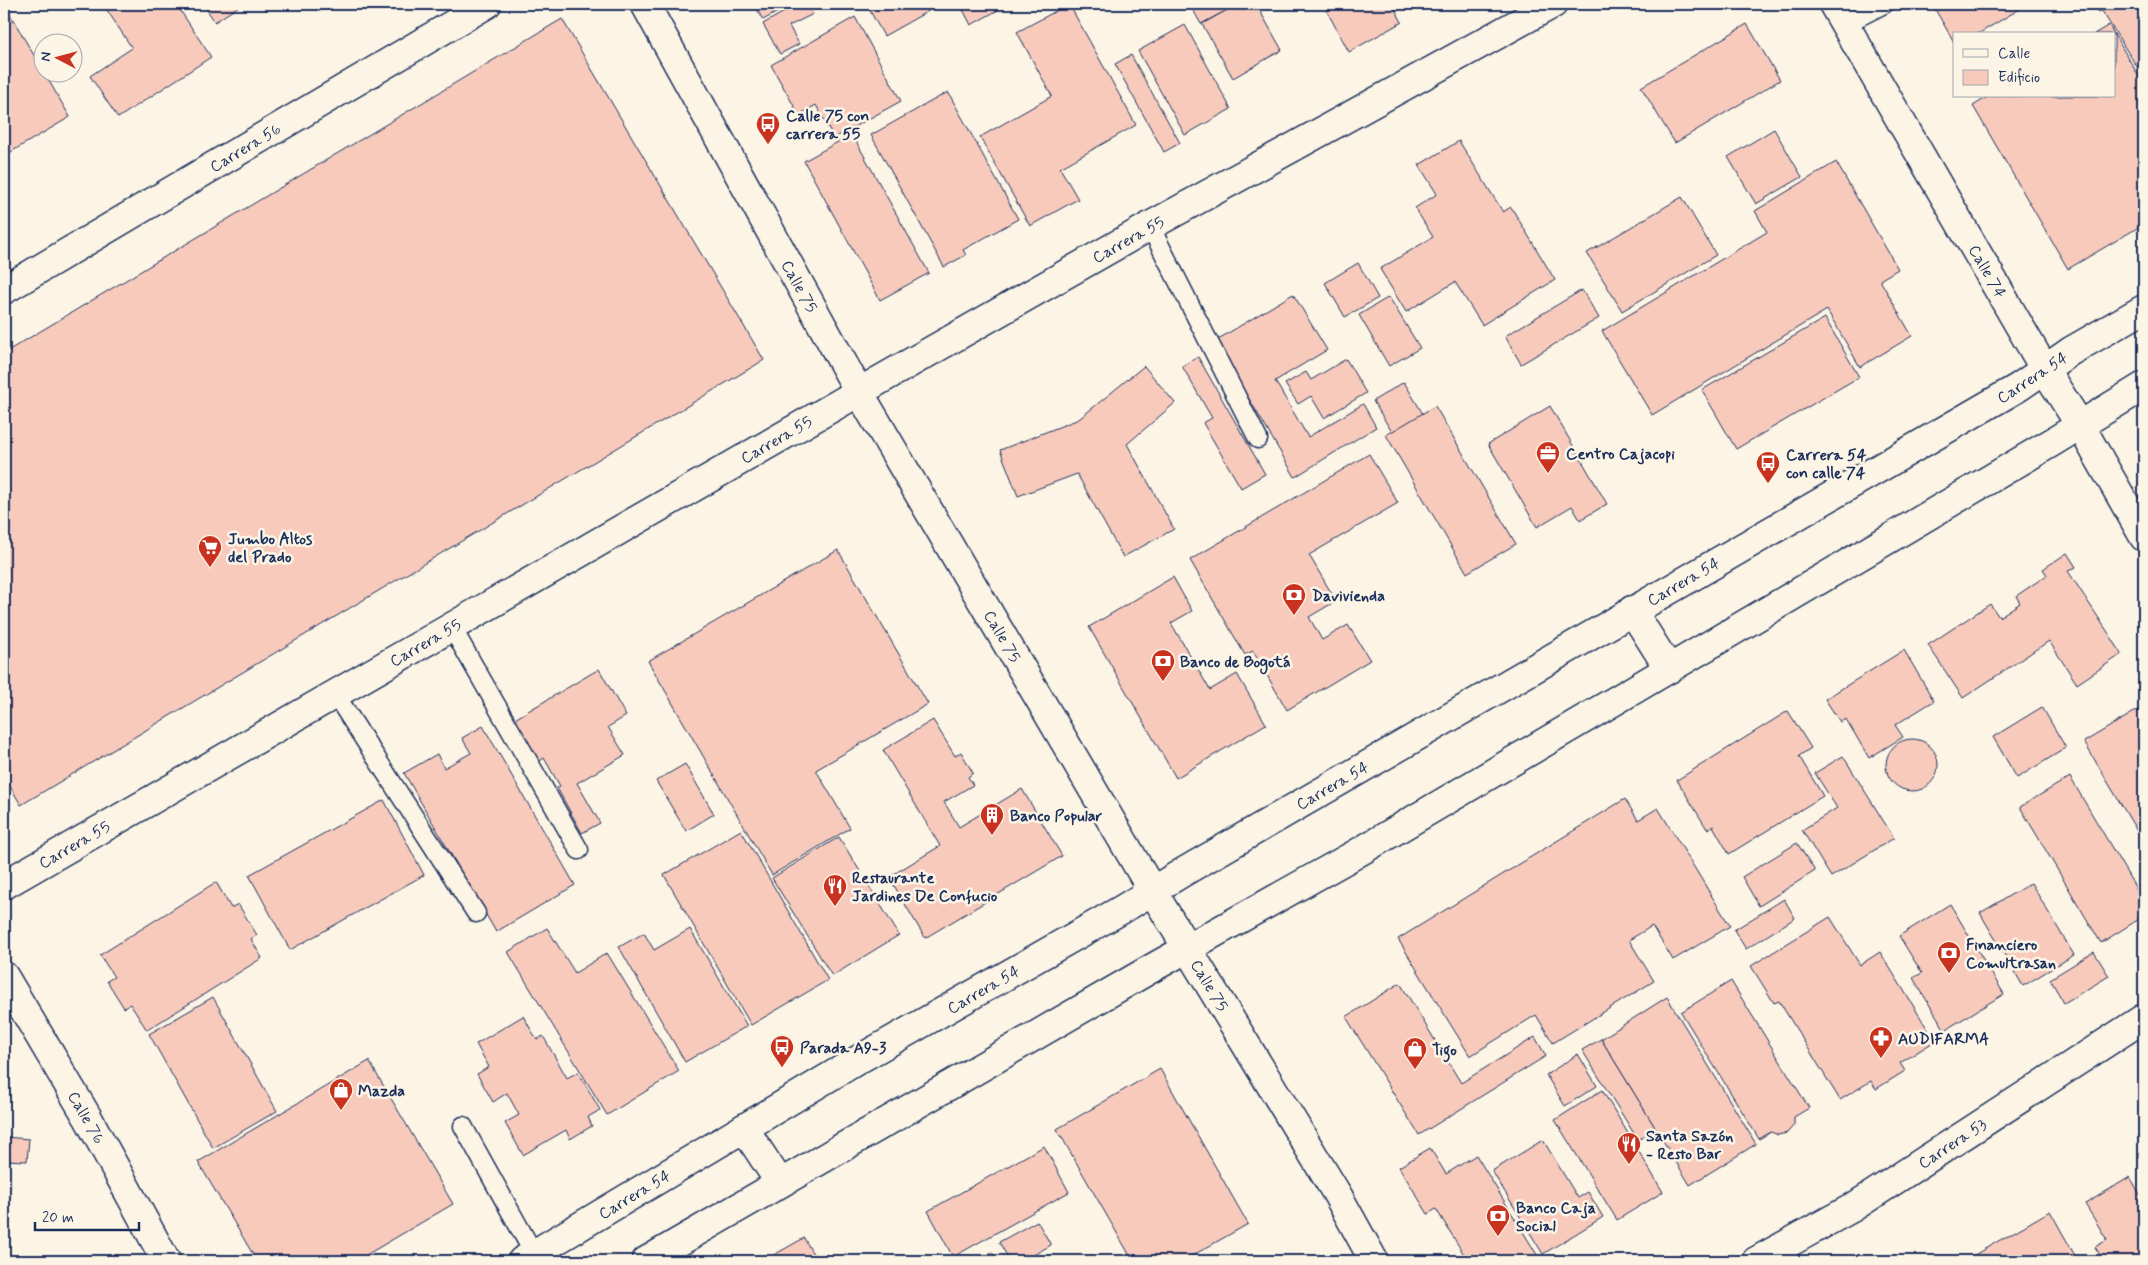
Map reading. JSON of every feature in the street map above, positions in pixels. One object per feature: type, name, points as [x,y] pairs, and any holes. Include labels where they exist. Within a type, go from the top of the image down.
[{"type":"street","name":"Carrera 56","points":[[4,290],[487,4]]},
{"type":"street","name":"Calle 75","points":[[645,4],[859,392],[1153,892],[1337,1194],[1374,1261]]},
{"type":"street","name":"Carrera 55","points":[[4,885],[451,626],[1150,226],[1553,4]]},
{"type":"street","name":"Calle 74","points":[[1839,14],[2044,370],[2080,424],[2144,536]]},
{"type":"street","name":"Carrera 54","points":[[528,1258],[856,1061],[1153,892],[1185,870],[2019,387],[2071,352],[2144,309]]},
{"type":"street","points":[[646,1261],[1188,948],[1354,855],[2144,386]]},
{"type":"street","points":[[1632,610],[1669,669]]},
{"type":"street","name":"Calle 76","points":[[4,976],[88,1118],[157,1256]]},
{"type":"street","name":"Carrera 53","points":[[1756,1261],[1852,1208],[2144,1018]]},
{"type":"street","points":[[744,1128],[780,1184]]},
{"type":"lane","points":[[1839,14],[1884,4]]},
{"type":"lane","points":[[1150,226],[1258,439]]},
{"type":"lane","points":[[451,626],[579,850]]},
{"type":"lane","points":[[335,694],[476,913]]},
{"type":"lane","points":[[463,1126],[528,1258]]},
{"type":"building","points":[[4,4],[32,52],[32,82],[50,82],[70,117],[4,156]]},
{"type":"building","points":[[103,4],[176,4],[211,57],[118,118],[90,76],[132,48]]},
{"type":"building","points":[[203,4],[242,4],[215,22]]},
{"type":"building","points":[[754,4],[783,4],[785,8],[763,20]]},
{"type":"building","points":[[788,4],[807,4],[813,14],[789,26],[799,44],[780,54],[763,24],[791,8]]},
{"type":"building","points":[[879,4],[939,5],[884,36],[869,9]]},
{"type":"building","points":[[960,4],[994,4],[998,10],[971,25]]},
{"type":"building","points":[[1069,4],[1136,125],[1060,168],[1078,199],[1030,226],[980,137],[1052,96],[1017,32]]},
{"type":"building","points":[[1200,4],[1223,4],[1227,10],[1201,24],[1192,8]]},
{"type":"building","points":[[1238,4],[1256,4],[1282,50],[1233,78],[1202,24]]},
{"type":"building","points":[[1323,4],[1392,4],[1402,22],[1349,52]]},
{"type":"building","points":[[1932,4],[2028,4],[1981,32],[1953,32],[1953,40]]},
{"type":"building","points":[[2093,4],[2113,4],[2098,12]]},
{"type":"building","points":[[2115,4],[2144,4],[2144,78],[2116,32],[2102,11]]},
{"type":"building","points":[[855,17],[901,101],[834,138],[816,105],[799,115],[771,65]]},
{"type":"building","name":"Jumbo Altos del Prado","points":[[562,19],[764,360],[21,805],[4,776],[4,353]]},
{"type":"building","points":[[1747,24],[1780,80],[1675,143],[1641,87]]},
{"type":"building","points":[[1185,25],[1231,109],[1185,135],[1138,51]]},
{"type":"building","points":[[2109,25],[2113,32],[2097,32]]},
{"type":"building","points":[[2116,37],[2144,85],[2144,224],[2068,269],[1973,106],[1986,98],[2116,98]]},
{"type":"building","points":[[1131,55],[1180,143],[1164,152],[1115,64]]},
{"type":"building","points":[[948,92],[1018,219],[963,250],[966,255],[944,267],[871,135]]},
{"type":"building","points":[[1774,129],[1802,177],[1756,204],[1728,157]]},
{"type":"building","points":[[852,134],[929,273],[880,300],[804,161]]},
{"type":"building","points":[[1459,141],[1503,212],[1511,207],[1555,280],[1482,325],[1455,282],[1406,312],[1380,269],[1433,237],[1415,208],[1437,194],[1419,165]]},
{"type":"building","points":[[1836,162],[1898,269],[1880,280],[1912,336],[1860,367],[1827,310],[1652,415],[1602,331],[1767,232],[1755,211]]},
{"type":"building","points":[[1682,197],[1716,255],[1622,311],[1587,253]]},
{"type":"building","points":[[1358,263],[1378,298],[1345,317],[1325,283]]},
{"type":"building","points":[[1582,290],[1599,318],[1521,364],[1505,336]]},
{"type":"building","points":[[1293,294],[1327,350],[1275,381],[1308,437],[1363,404],[1376,427],[1295,477],[1215,341]]},
{"type":"building","points":[[1389,297],[1420,348],[1389,366],[1359,315]]},
{"type":"building","points":[[1825,318],[1859,377],[1736,449],[1702,390]]},
{"type":"building","points":[[1198,357],[1265,474],[1241,488],[1203,423],[1212,418],[1182,366]]},
{"type":"building","points":[[1346,359],[1366,393],[1324,418],[1311,396],[1298,404],[1285,384],[1306,372],[1311,380]]},
{"type":"building","points":[[1144,366],[1175,403],[1127,444],[1174,529],[1123,557],[1077,474],[1018,496],[1000,450],[1079,419]]},
{"type":"building","points":[[1404,382],[1423,414],[1392,432],[1373,401]]},
{"type":"building","points":[[1435,406],[1516,544],[1467,573],[1386,435]]},
{"type":"building","name":"Centro Cajacopi","points":[[1550,406],[1607,504],[1580,520],[1572,506],[1537,527],[1488,444]]},
{"type":"building","points":[[1369,454],[1398,503],[1309,555],[1336,601],[1309,617],[1322,640],[1348,625],[1370,660],[1287,710],[1253,651],[1245,655],[1190,560]]},
{"type":"building","points":[[838,550],[928,704],[816,770],[850,828],[772,875],[648,661]]},
{"type":"building","points":[[2067,553],[2076,567],[2068,571],[2122,654],[2077,684],[2049,641],[1963,698],[1928,645],[1990,604],[1999,617],[2020,603],[2016,596],[2047,575],[2043,569]]},
{"type":"building","name":"Banco de Bogotá","points":[[1173,577],[1192,611],[1171,623],[1210,690],[1237,674],[1266,724],[1176,778],[1089,627]]},
{"type":"building","points":[[1904,650],[1934,701],[1895,725],[1903,737],[1869,758],[1846,719],[1840,722],[1825,699]]},
{"type":"building","points":[[599,669],[626,716],[608,727],[625,755],[577,783],[600,823],[582,833],[557,788],[560,786],[544,758],[537,763],[513,720]]},
{"type":"building","points":[[2042,707],[2066,748],[2017,778],[1993,737]]},
{"type":"building","points":[[2141,708],[2144,713],[2144,843],[2084,742]]},
{"type":"building","points":[[1788,711],[1811,748],[1799,756],[1823,796],[1729,854],[1713,826],[1707,829],[1677,780]]},
{"type":"building","name":"Banco Popular","points":[[933,720],[955,756],[961,752],[973,773],[968,777],[973,785],[944,802],[959,827],[1022,789],[1062,856],[925,938],[889,877],[940,846],[883,750]]},
{"type":"building","points":[[483,726],[575,885],[496,932],[404,773],[437,754],[444,768],[471,753],[462,738]]},
{"type":"building","points":[[1912,739],[1922,741],[1930,747],[1936,755],[1938,765],[1936,775],[1930,783],[1922,789],[1912,791],[1902,789],[1894,783],[1888,775],[1886,765],[1888,755],[1894,747],[1902,741]]},
{"type":"building","points":[[1843,756],[1894,838],[1831,877],[1802,830],[1837,808],[1815,773]]},
{"type":"building","points":[[685,764],[714,814],[686,831],[656,781]]},
{"type":"building","points":[[2070,777],[2144,902],[2144,916],[2101,943],[2020,807]]},
{"type":"building","points":[[1625,799],[1638,820],[1658,808],[1730,926],[1673,960],[1652,926],[1629,940],[1654,981],[1553,1043],[1536,1015],[1470,1056],[1398,939]]},
{"type":"building","points":[[384,800],[424,875],[290,950],[249,875]]},
{"type":"building","points":[[741,830],[828,980],[751,1025],[664,875]]},
{"type":"building","name":"Restaurante Jardines De Confucio","points":[[839,837],[899,935],[832,976],[772,878]]},
{"type":"building","points":[[1797,843],[1815,871],[1759,906],[1742,877]]},
{"type":"building","points":[[216,882],[231,908],[238,904],[257,935],[251,939],[262,958],[147,1030],[130,1004],[124,1008],[107,981],[114,977],[100,955]]},
{"type":"building","points":[[2031,883],[2074,955],[2023,986],[1980,913]]},
{"type":"building","points":[[1784,899],[1795,918],[1746,949],[1734,930]]},
{"type":"building","points":[[1950,904],[2004,994],[1945,1030],[1913,978],[1922,973],[1899,936]]},
{"type":"building","points":[[1830,917],[1860,965],[1880,952],[1935,1041],[1900,1063],[1905,1071],[1876,1089],[1871,1081],[1840,1100],[1779,1001],[1774,1003],[1751,966]]},
{"type":"building","points":[[547,928],[575,973],[607,953],[679,1071],[607,1115],[508,952]]},
{"type":"building","points":[[690,929],[747,1026],[685,1062],[619,947],[644,933],[654,950]]},
{"type":"building","points":[[2094,952],[2109,976],[2064,1003],[2050,979]]},
{"type":"building","points":[[1731,981],[1809,1108],[1794,1117],[1794,1125],[1787,1133],[1778,1135],[1771,1132],[1759,1139],[1681,1012]]},
{"type":"building","name":"Tigo","points":[[1400,983],[1461,1083],[1535,1037],[1546,1056],[1419,1135],[1346,1017]]},
{"type":"building","points":[[213,997],[277,1111],[213,1148],[149,1034]]},
{"type":"building","points":[[1667,997],[1756,1144],[1690,1185],[1601,1039]]},
{"type":"building","points":[[523,1016],[537,1040],[543,1036],[567,1078],[578,1072],[600,1110],[588,1117],[592,1126],[570,1139],[566,1130],[523,1155],[505,1123],[519,1115],[507,1093],[493,1102],[477,1074],[489,1067],[476,1044]]},
{"type":"building","points":[[1601,1039],[1656,1129],[1638,1140],[1582,1050]]},
{"type":"building","points":[[1578,1054],[1597,1086],[1565,1106],[1546,1075]]},
{"type":"building","name":"Mazda","points":[[369,1061],[453,1204],[356,1261],[257,1261],[198,1162]]},
{"type":"building","points":[[1160,1069],[1248,1224],[1183,1261],[1133,1261],[1057,1129]]},
{"type":"building","points":[[1602,1090],[1663,1192],[1617,1220],[1555,1120]]},
{"type":"building","points":[[4,1137],[29,1139],[27,1161],[4,1160]]},
{"type":"building","points":[[1543,1140],[1578,1198],[1588,1192],[1603,1217],[1543,1254],[1492,1171]]},
{"type":"building","points":[[1044,1146],[1069,1192],[953,1257],[928,1211]]},
{"type":"building","points":[[1430,1148],[1446,1174],[1476,1155],[1539,1258],[1534,1261],[1468,1261],[1436,1209],[1428,1214],[1399,1167]]},
{"type":"building","points":[[2130,1177],[2144,1201],[2144,1261],[2104,1261],[2095,1247],[2107,1240],[2085,1204]]},
{"type":"building","points":[[2050,1211],[2078,1261],[1964,1261]]},
{"type":"building","points":[[1037,1221],[1051,1245],[1023,1261],[1010,1261],[999,1242]]},
{"type":"building","points":[[804,1238],[817,1261],[775,1261],[772,1256]]},
{"type":"building","points":[[992,1252],[997,1261],[976,1261]]},
{"type":"place","name":"Calle 75 con carrera 55","points":[[768,145]]},
{"type":"place","name":"Centro Cajacopi","points":[[1548,474]]},
{"type":"place","name":"Carrera 54 con calle 74","points":[[1768,484]]},
{"type":"place","name":"Jumbo Altos del Prado","points":[[210,568]]},
{"type":"place","name":"Davivienda","points":[[1294,616]]},
{"type":"place","name":"Banco de Bogotá","points":[[1163,682]]},
{"type":"place","name":"Banco Popular","points":[[992,836]]},
{"type":"place","name":"Restaurante Jardines De Confucio","points":[[835,907]]},
{"type":"place","name":"Financiero Comultrasan","points":[[1949,974]]},
{"type":"place","name":"AUDIFARMA","points":[[1881,1059]]},
{"type":"place","name":"Parada A9-3","points":[[782,1068]]},
{"type":"place","name":"Tigo","points":[[1415,1070]]},
{"type":"place","name":"Mazda","points":[[341,1111]]},
{"type":"place","name":"Santa Sazón - Resto Bar","points":[[1629,1165]]},
{"type":"place","name":"Banco Caja Social","points":[[1498,1237]]}]
